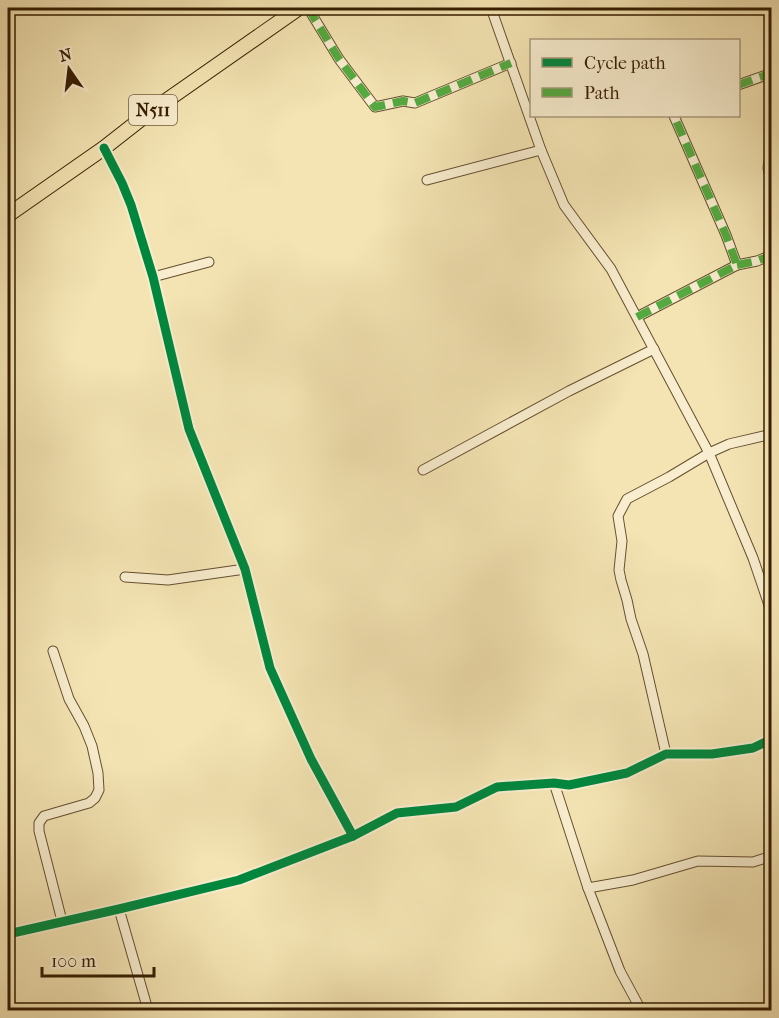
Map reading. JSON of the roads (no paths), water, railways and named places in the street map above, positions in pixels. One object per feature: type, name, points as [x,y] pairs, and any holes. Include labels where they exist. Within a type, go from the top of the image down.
[{"type":"highway","name":"N511","points":[[8,214],[299,8]]},
{"type":"street","points":[[308,8],[339,59],[375,106],[402,101],[415,102],[511,63]]},
{"type":"street","points":[[491,8],[541,150],[564,205],[611,268],[709,453],[753,558],[771,614]]},
{"type":"street","points":[[740,84],[771,73]]},
{"type":"street","points":[[674,117],[737,265]]},
{"type":"street","points":[[104,148],[131,205],[153,277],[189,429],[245,569],[270,668],[311,759],[353,836]]},
{"type":"street","points":[[427,180],[541,150]]},
{"type":"street","points":[[771,157],[768,169],[771,182]]},
{"type":"street","points":[[637,317],[737,265],[757,261],[771,255]]},
{"type":"street","points":[[153,277],[209,262]]},
{"type":"street","points":[[423,471],[569,391],[654,349]]},
{"type":"street","points":[[666,754],[643,654],[621,580],[619,570],[622,541],[618,516],[627,499],[709,453],[729,444],[771,434]]},
{"type":"street","points":[[125,577],[168,580],[245,569]]},
{"type":"street","points":[[53,651],[69,699],[92,746],[99,790],[89,803],[45,816],[39,823],[39,831],[62,921]]},
{"type":"street","points":[[8,934],[239,880],[353,836],[397,813],[456,807],[497,787],[554,783],[569,785],[627,773],[666,754],[712,754],[753,748],[771,740]]},
{"type":"street","points":[[554,783],[588,888],[620,971],[641,1011]]},
{"type":"street","points":[[588,888],[633,880],[698,861],[753,862],[771,856]]},
{"type":"street","points":[[119,909],[148,1011]]}]
